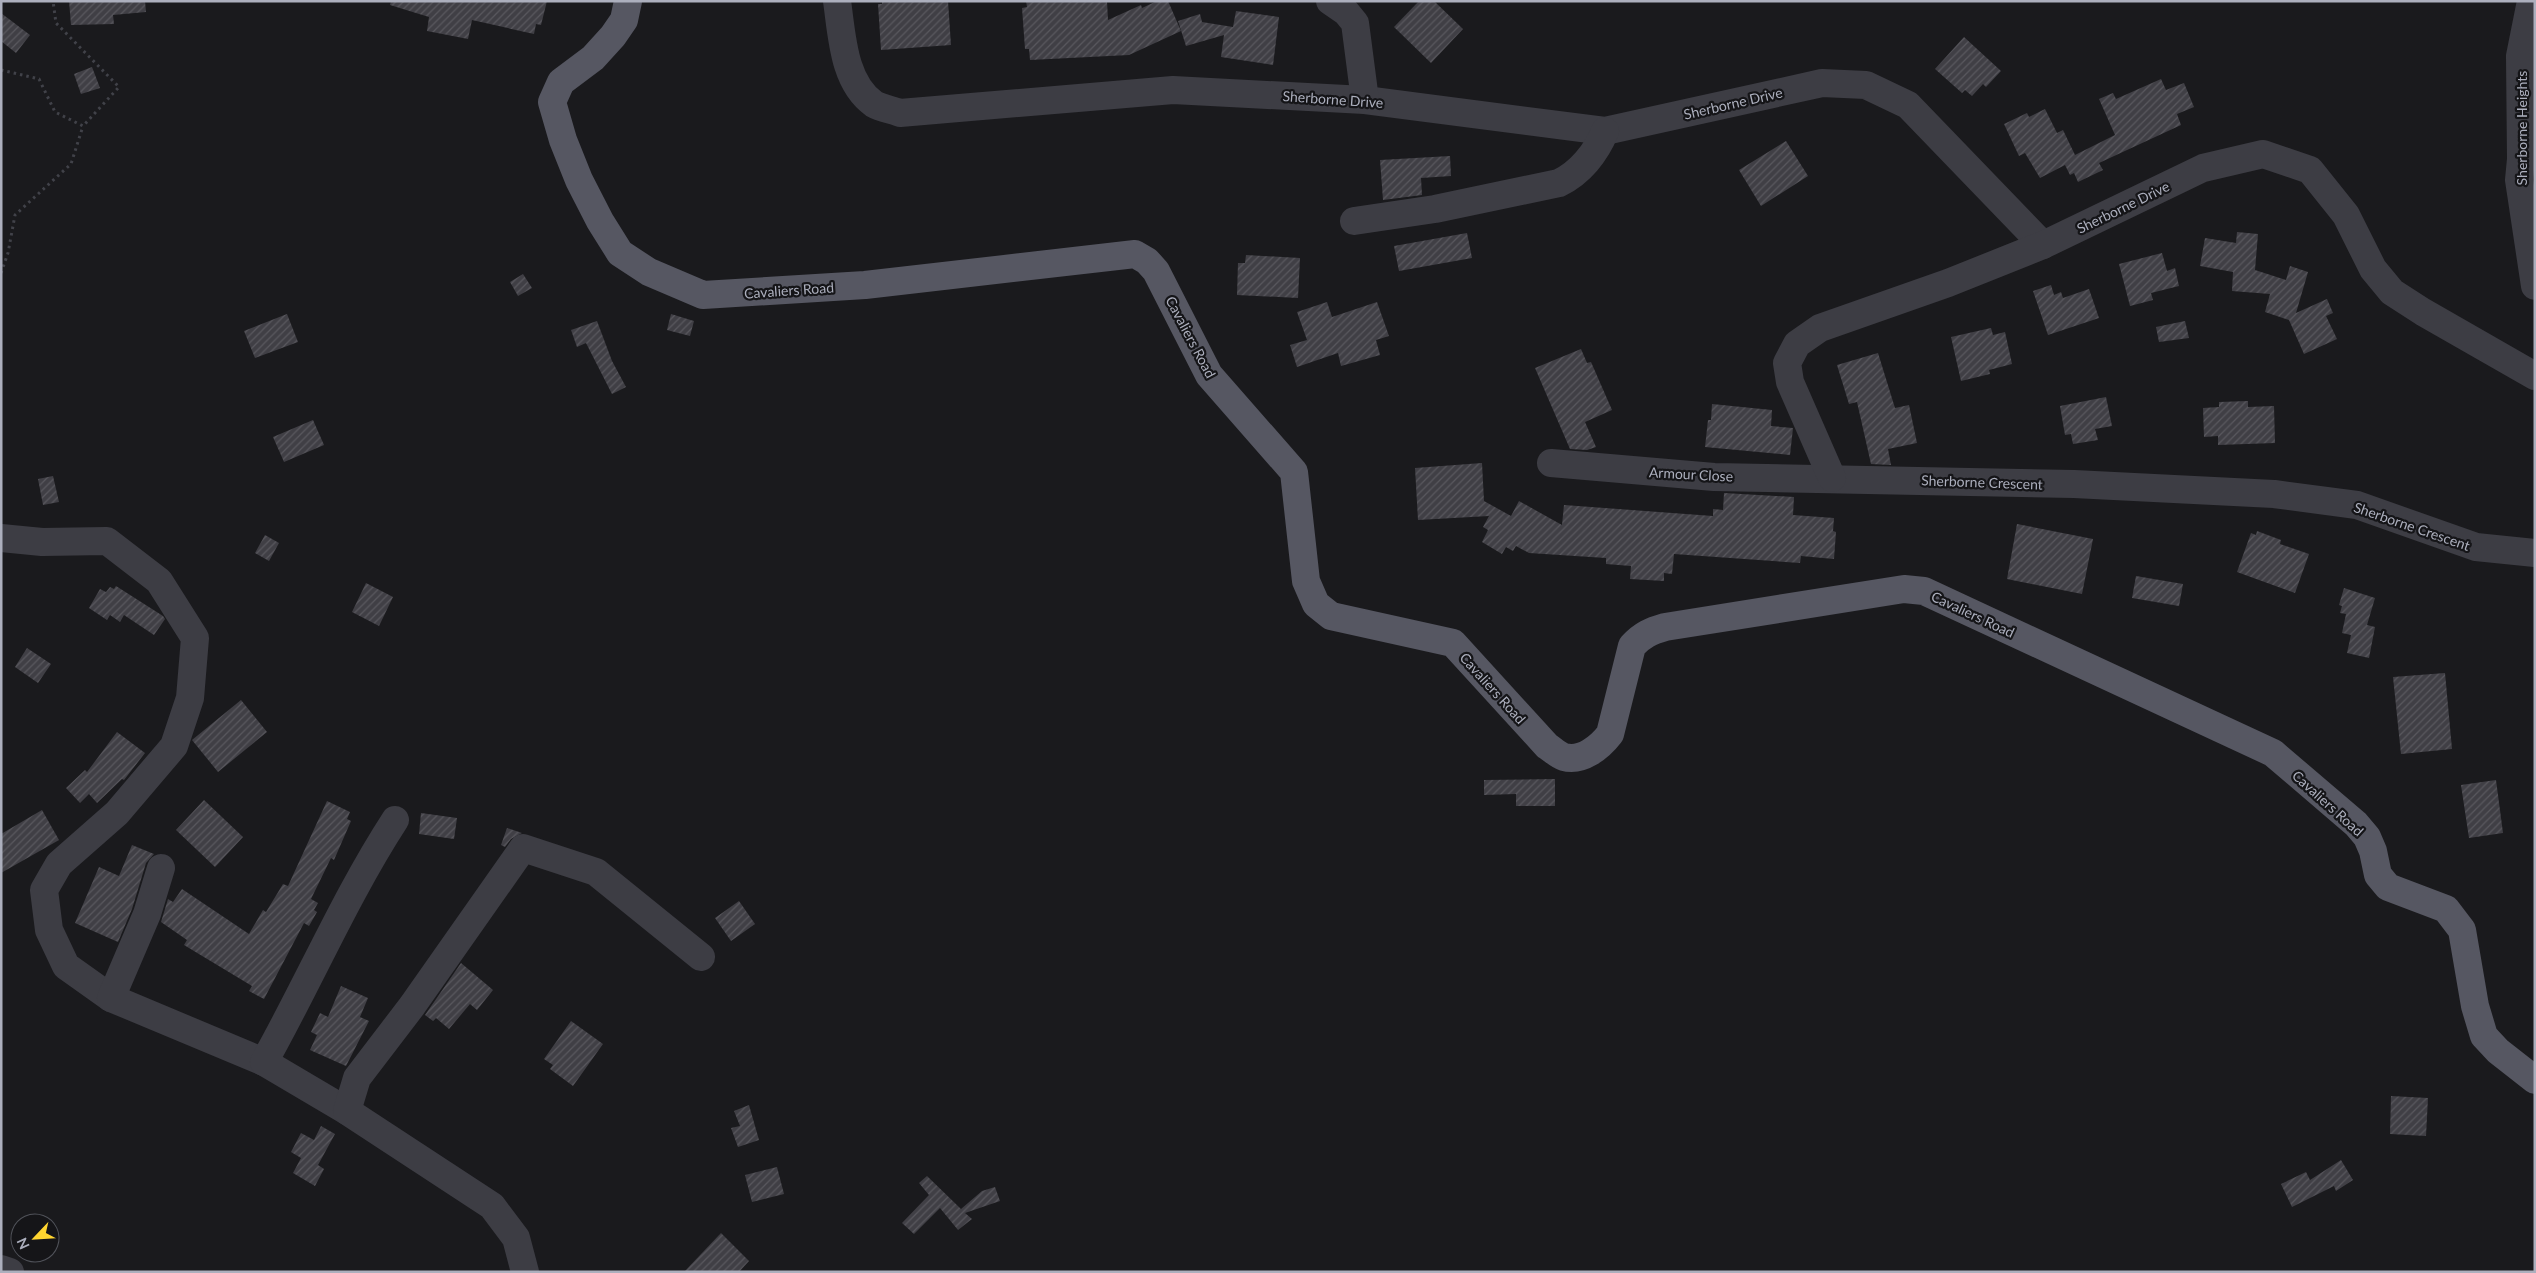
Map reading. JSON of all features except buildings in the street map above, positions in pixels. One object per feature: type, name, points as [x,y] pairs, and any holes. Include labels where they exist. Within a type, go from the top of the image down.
[{"type":"main road","name":"Cavaliers Road","points":[[628,1],[624,20],[613,36],[593,58],[561,82],[552,102],[563,140],[579,180],[600,221],[620,253],[648,272],[704,295],[864,285],[1135,254],[1147,261],[1156,271],[1209,375],[1294,472],[1306,581],[1316,604],[1330,616],[1453,643],[1547,746],[1564,757],[1577,757],[1588,753],[1601,746],[1610,734],[1632,646],[1640,637],[1649,632],[1665,627],[1904,589],[1924,592],[2273,753],[2356,824],[2367,837],[2374,851],[2378,875],[2388,887],[2446,909],[2462,930],[2475,1006],[2484,1036],[2498,1051],[2535,1080]]},
{"type":"street","name":"Sherborne Drive","points":[[837,1],[844,50],[855,84],[875,104],[900,113],[1173,90],[1365,100],[1605,131],[1822,83],[1866,85],[1908,106],[2043,245],[2203,168],[2263,154],[2310,170],[2346,215],[2374,269],[2392,292],[2423,312],[2534,371]]},
{"type":"street","points":[[1330,1],[1346,12],[1355,22],[1365,100]]},
{"type":"street","name":"Sherborne Heights","points":[[2531,1],[2520,56],[2521,159],[2519,180],[2535,286]]},
{"type":"street","points":[[1354,221],[1435,209],[1559,183],[1573,176],[1599,146],[1605,131]]},
{"type":"street","points":[[1832,478],[1790,382],[1787,363],[1797,344],[1820,328],[1948,283],[2043,245]]},
{"type":"street","name":"Armour Close","points":[[1551,463],[1714,477],[1832,478]]},
{"type":"street","name":"Sherborne Crescent","points":[[1832,478],[2074,484],[2274,494],[2357,505],[2476,548],[2535,553]]},
{"type":"street","points":[[1,538],[42,542],[107,541],[159,581],[195,638],[190,698],[174,746],[117,813],[59,864],[44,890],[49,930],[66,966],[111,998],[264,1062],[347,1111],[492,1206],[516,1238],[525,1272]]},
{"type":"street","points":[[264,1062],[299,1000],[378,846],[395,820]]},
{"type":"street","points":[[347,1111],[357,1078],[412,1006],[523,848],[596,872],[701,957]]},
{"type":"street","points":[[111,998],[147,914],[161,868]]},
{"type":"street","points":[[1,1269],[10,1272]]},
{"type":"path","points":[[1,273],[8,253],[14,215],[71,164],[83,126],[119,87],[56,23],[53,1]]},
{"type":"path","points":[[1,70],[39,79],[54,112],[83,126]]}]
